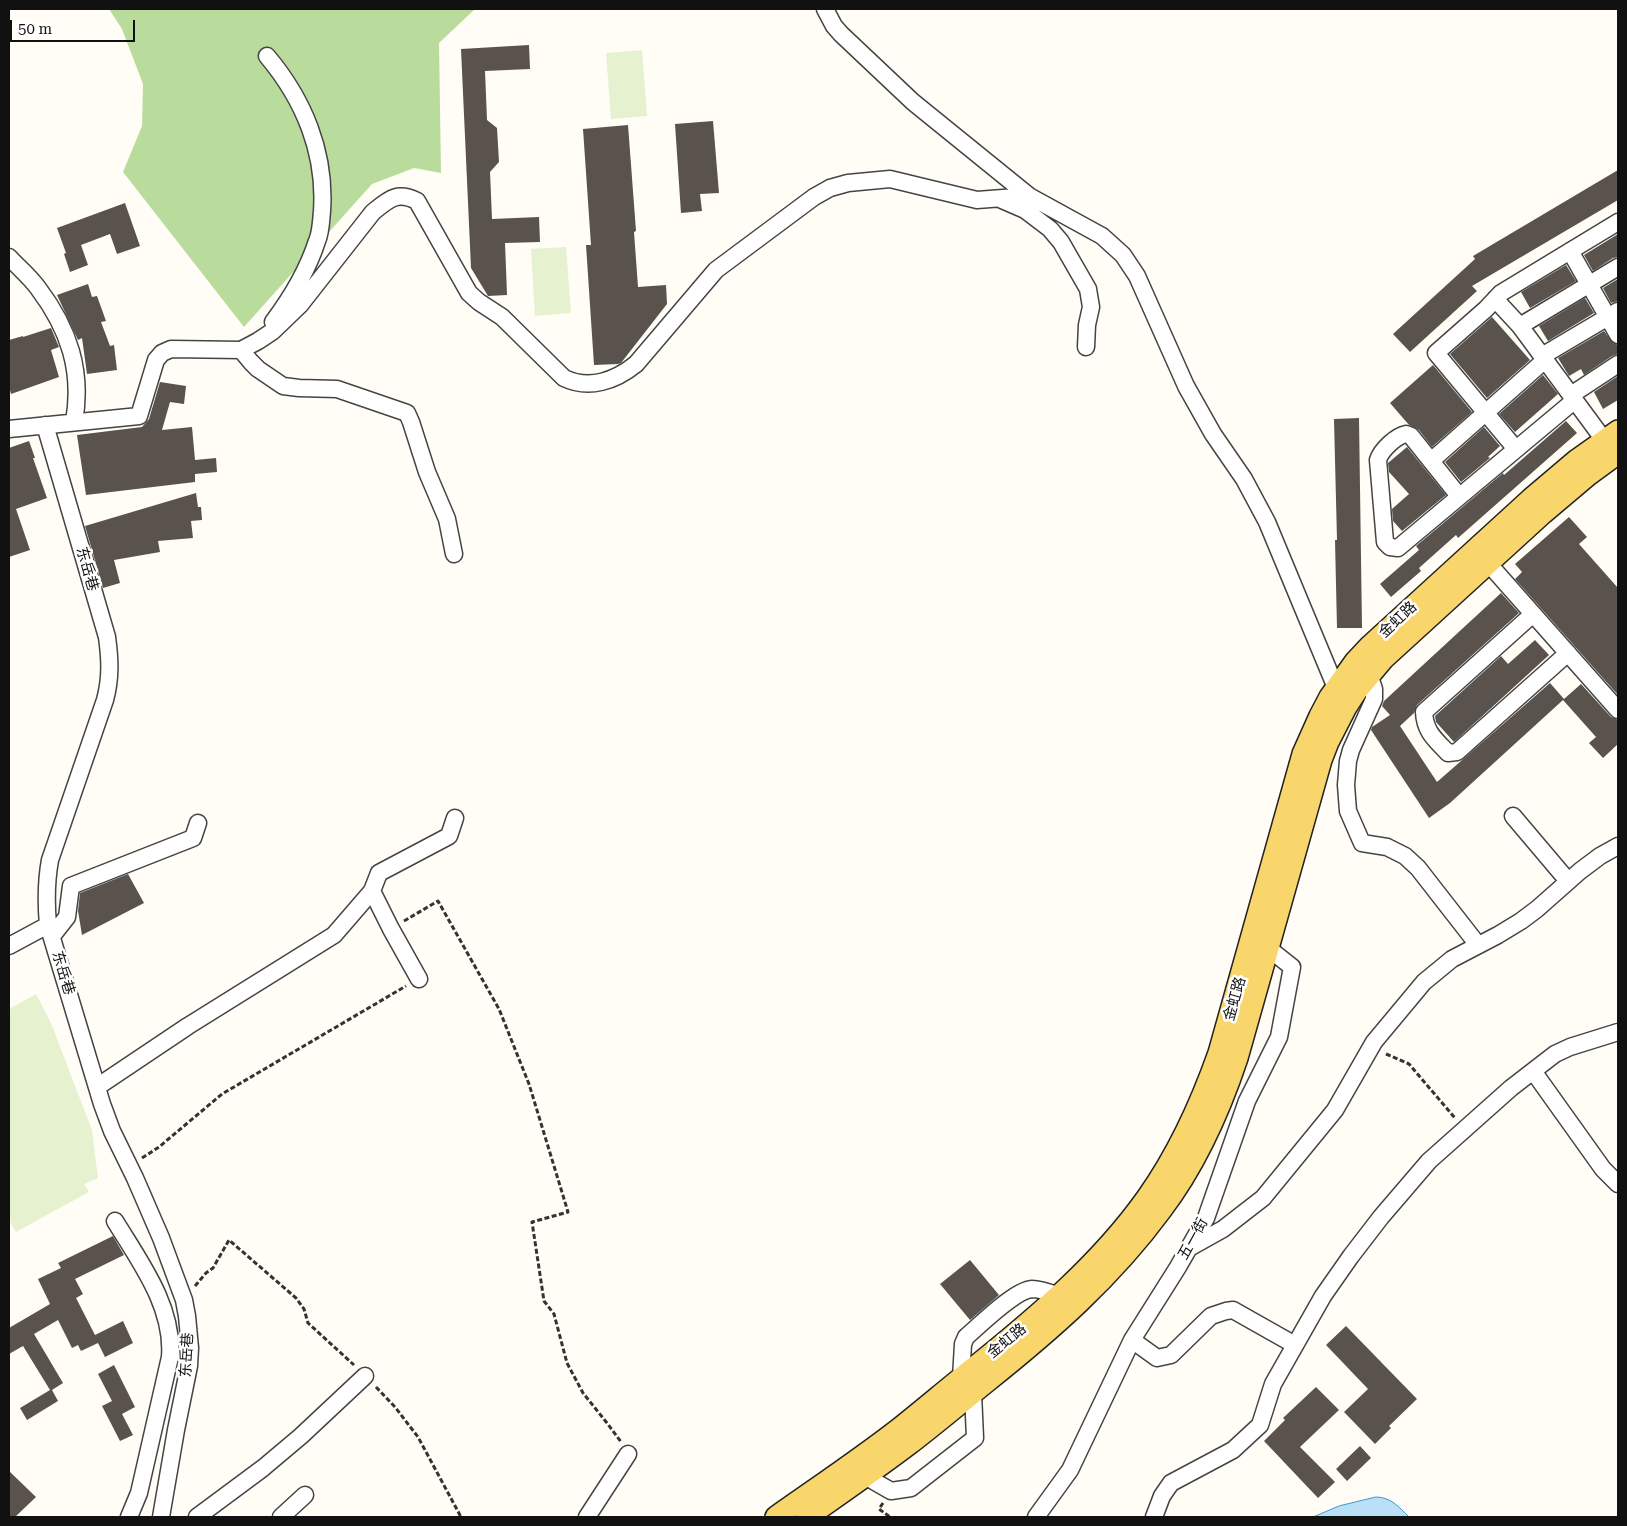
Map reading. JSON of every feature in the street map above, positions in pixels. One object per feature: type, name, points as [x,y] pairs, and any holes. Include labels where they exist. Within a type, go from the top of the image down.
[{"type":"main road","name":"金虹路","points":[[808,1517],[909,1444],[1104,1250],[1147,1199],[1173,1157],[1202,1100],[1219,1053],[1304,754],[1320,716],[1336,688],[1355,662],[1385,632],[1531,499],[1577,460],[1614,442]]},
{"type":"main road","name":"金虹路","points":[[776,1517],[898,1429],[1044,1336],[1095,1288],[1162,1210],[1209,1130],[1229,1083],[1321,760],[1346,707],[1369,674],[1543,513],[1588,475],[1614,442]]},
{"type":"street","points":[[825,9],[834,26],[841,34],[913,102],[1029,196],[1102,236],[1114,246],[1130,265],[1137,276],[1194,400],[1213,434],[1244,479],[1260,508],[1336,688]]},
{"type":"street","points":[[258,341],[289,298],[318,240],[322,201],[319,162],[309,123],[291,88],[267,56]]},
{"type":"street","points":[[9,429],[139,416],[156,360],[162,353],[171,349],[241,350],[258,341],[273,331],[300,305],[374,212],[385,202],[399,196],[407,196],[417,201],[461,281],[472,296],[502,317],[564,378],[572,382],[586,384],[605,381],[625,373],[636,364],[716,270],[814,197],[830,188],[848,183],[890,180],[977,200],[1029,196]]},
{"type":"street","points":[[998,198],[1038,218],[1061,242],[1088,289],[1090,307],[1086,347]]},
{"type":"street","points":[[1515,448],[1436,353],[1501,293],[1618,222]]},
{"type":"street","points":[[1570,251],[1589,284],[1613,314],[1618,335]]},
{"type":"street","points":[[9,257],[38,287],[66,334],[77,376],[77,407],[74,422]]},
{"type":"street","points":[[1520,326],[1618,267]]},
{"type":"street","points":[[1496,299],[1520,326],[1573,397],[1614,442]]},
{"type":"street","points":[[1431,461],[1486,413],[1544,358],[1613,314]]},
{"type":"street","points":[[241,350],[258,369],[283,386],[337,389],[407,413],[427,472],[447,519],[454,554]]},
{"type":"street","points":[[1460,496],[1411,436],[1401,435],[1380,455],[1378,460],[1385,542],[1390,547],[1398,548],[1460,496],[1573,397],[1618,364]]},
{"type":"street","name":"东岳巷","points":[[45,425],[107,637],[110,661],[105,700],[50,860],[46,893],[50,930],[97,1087],[112,1131],[161,1238],[184,1300],[189,1331],[189,1366],[161,1517]]},
{"type":"street","points":[[1488,563],[1618,710]]},
{"type":"street","points":[[1533,614],[1424,712],[1425,723],[1429,732],[1448,753],[1457,752],[1568,653]]},
{"type":"street","points":[[1369,674],[1374,689],[1374,699],[1351,750],[1348,762],[1346,785],[1348,810],[1362,843],[1387,847],[1405,856],[1418,868],[1478,945]]},
{"type":"street","points":[[1513,816],[1568,881]]},
{"type":"street","points":[[97,1087],[188,1026],[334,935],[372,891],[379,873],[449,836],[455,818]]},
{"type":"street","points":[[9,946],[50,930],[67,917],[71,886],[193,838],[198,823]]},
{"type":"street","points":[[1188,1248],[1223,1228],[1263,1198],[1335,1110],[1371,1048],[1424,982],[1452,959],[1521,921],[1600,856],[1618,846]]},
{"type":"street","points":[[372,891],[419,979]]},
{"type":"street","name":"五一街","points":[[1036,1517],[1070,1470],[1132,1340],[1206,1218],[1247,1101],[1279,1037],[1292,967],[1268,948]]},
{"type":"street","points":[[1154,1517],[1162,1496],[1170,1483],[1233,1450],[1260,1426],[1273,1384],[1323,1296],[1381,1217],[1430,1162],[1511,1088],[1555,1054],[1570,1047],[1618,1032]]},
{"type":"street","points":[[1533,1071],[1603,1169],[1618,1184]]},
{"type":"street","points":[[116,1221],[152,1282],[168,1327],[171,1345],[170,1357],[139,1493],[128,1517]]},
{"type":"street","points":[[865,1476],[891,1491],[911,1488],[975,1438],[963,1344],[966,1337],[1018,1293],[1029,1289],[1036,1289],[1059,1296]]},
{"type":"street","points":[[1132,1340],[1157,1358],[1162,1358],[1171,1355],[1211,1316],[1233,1310],[1295,1345]]},
{"type":"street","points":[[197,1517],[263,1468],[365,1376]]},
{"type":"street","points":[[587,1517],[628,1454]]},
{"type":"street","points":[[281,1517],[305,1495]]},
{"type":"path","points":[[391,929],[438,901],[499,1009],[529,1084],[568,1212],[532,1222],[544,1301],[554,1314],[562,1348],[573,1377],[628,1454]]},
{"type":"path","points":[[129,1167],[159,1147],[222,1094],[419,979]]},
{"type":"path","points":[[1371,1048],[1409,1064],[1465,1129]]},
{"type":"path","points":[[184,1300],[206,1273],[213,1268],[229,1240]]},
{"type":"path","points":[[879,1509],[890,1517]]},
{"type":"green space","points":[[109,9],[475,9],[439,43],[441,173],[414,168],[372,184],[244,327],[123,172],[142,126],[143,84],[122,29]]},
{"type":"green space","points":[[642,50],[647,116],[611,119],[606,53]]},
{"type":"green space","points":[[566,247],[571,313],[535,316],[531,249]]},
{"type":"green space","points":[[36,994],[51,1023],[92,1130],[98,1178],[84,1184],[89,1192],[16,1232],[9,1220],[9,1009]]},
{"type":"water","points":[[1376,1497],[1390,1501],[1409,1517],[1313,1517],[1339,1506]]},
{"type":"building","points":[[529,45],[530,69],[485,71],[487,120],[497,128],[499,162],[490,172],[492,219],[539,217],[540,242],[505,243],[507,295],[488,296],[471,268],[461,49]]},
{"type":"building","points":[[713,121],[719,193],[700,194],[702,211],[681,213],[675,124]]},
{"type":"building","points":[[628,125],[638,287],[666,285],[667,304],[621,363],[594,365],[586,245],[591,245],[583,129]]},
{"type":"building","points":[[1618,170],[1618,200],[1472,286],[1477,291],[1410,352],[1393,334],[1475,259],[1473,256]]},
{"type":"building","points":[[125,203],[140,246],[117,254],[110,234],[81,245],[88,265],[70,272],[64,254],[66,253],[57,228]]},
{"type":"building","points":[[1618,234],[1618,257],[1613,258],[1593,271],[1584,255]]},
{"type":"building","points":[[1566,265],[1576,281],[1530,308],[1521,292]]},
{"type":"building","points":[[1618,279],[1618,301],[1611,303],[1603,288]]},
{"type":"building","points":[[88,284],[92,297],[97,296],[106,321],[101,322],[110,346],[114,345],[117,370],[87,374],[82,338],[78,340],[57,295]]},
{"type":"building","points":[[1585,298],[1594,313],[1548,341],[1539,326]]},
{"type":"building","points":[[1492,317],[1530,360],[1487,398],[1450,354]]},
{"type":"building","points":[[51,328],[59,347],[51,350],[59,377],[11,394],[9,386],[9,340]]},
{"type":"building","points":[[1604,331],[1613,343],[1618,345],[1618,354],[1584,375],[1581,369],[1569,376],[1558,358]]},
{"type":"building","points":[[1433,365],[1472,412],[1432,447],[1419,430],[1409,425],[1390,403]]},
{"type":"building","points":[[1543,375],[1558,394],[1515,432],[1499,414]]},
{"type":"building","points":[[1618,376],[1618,400],[1603,409],[1594,392]]},
{"type":"building","points":[[160,382],[186,386],[184,404],[170,402],[162,430],[192,427],[195,460],[216,458],[217,472],[195,474],[195,482],[86,495],[77,435],[142,427],[149,419]]},
{"type":"building","points":[[1359,418],[1362,628],[1337,628],[1334,419]]},
{"type":"building","points":[[1566,421],[1577,433],[1458,538],[1456,535],[1419,568],[1421,571],[1391,597],[1380,584],[1419,550],[1416,546],[1503,473],[1504,475]]},
{"type":"building","points":[[1484,427],[1500,446],[1488,457],[1490,458],[1461,482],[1445,462]]},
{"type":"building","points":[[29,441],[47,498],[16,509],[30,550],[9,557],[9,448]]},
{"type":"building","points":[[1407,447],[1446,495],[1402,531],[1393,521],[1392,509],[1409,494],[1389,472],[1388,463]]},
{"type":"building","points":[[196,493],[198,507],[201,507],[202,520],[191,521],[193,538],[158,541],[160,552],[114,560],[120,583],[103,588],[85,526]]},
{"type":"building","points":[[1569,517],[1587,537],[1579,544],[1618,588],[1618,695],[1515,579],[1522,572],[1515,564]]},
{"type":"building","points":[[1501,593],[1519,613],[1417,705],[1414,713],[1400,726],[1437,782],[1550,683],[1564,699],[1581,684],[1611,717],[1618,720],[1618,744],[1603,758],[1589,743],[1596,737],[1563,700],[1450,803],[1429,818],[1371,730],[1372,727],[1390,715],[1382,706],[1384,701]]},
{"type":"building","points":[[1535,640],[1549,655],[1454,742],[1436,722],[1435,716],[1501,656],[1508,664]]},
{"type":"building","points":[[128,874],[144,903],[82,935],[78,911],[80,893]]},
{"type":"building","points":[[113,1236],[124,1255],[75,1279],[83,1294],[76,1298],[95,1335],[123,1321],[133,1343],[105,1357],[98,1343],[81,1351],[78,1345],[72,1348],[58,1320],[34,1334],[63,1383],[52,1390],[58,1401],[27,1420],[20,1408],[50,1390],[23,1346],[9,1354],[9,1328],[50,1304],[38,1279],[61,1268],[58,1263]]},
{"type":"building","points":[[970,1260],[999,1295],[970,1320],[940,1284]]},
{"type":"building","points":[[1346,1326],[1417,1399],[1389,1426],[1391,1428],[1375,1444],[1344,1412],[1368,1389],[1326,1345]]},
{"type":"building","points":[[114,1365],[135,1407],[122,1414],[133,1435],[120,1441],[102,1406],[112,1401],[98,1374]]},
{"type":"building","points":[[1316,1387],[1339,1410],[1300,1447],[1335,1482],[1318,1498],[1264,1441],[1285,1420],[1283,1418]]},
{"type":"building","points":[[1360,1446],[1371,1458],[1347,1481],[1336,1469]]},
{"type":"building","points":[[9,1471],[36,1497],[15,1517],[9,1517]]}]
